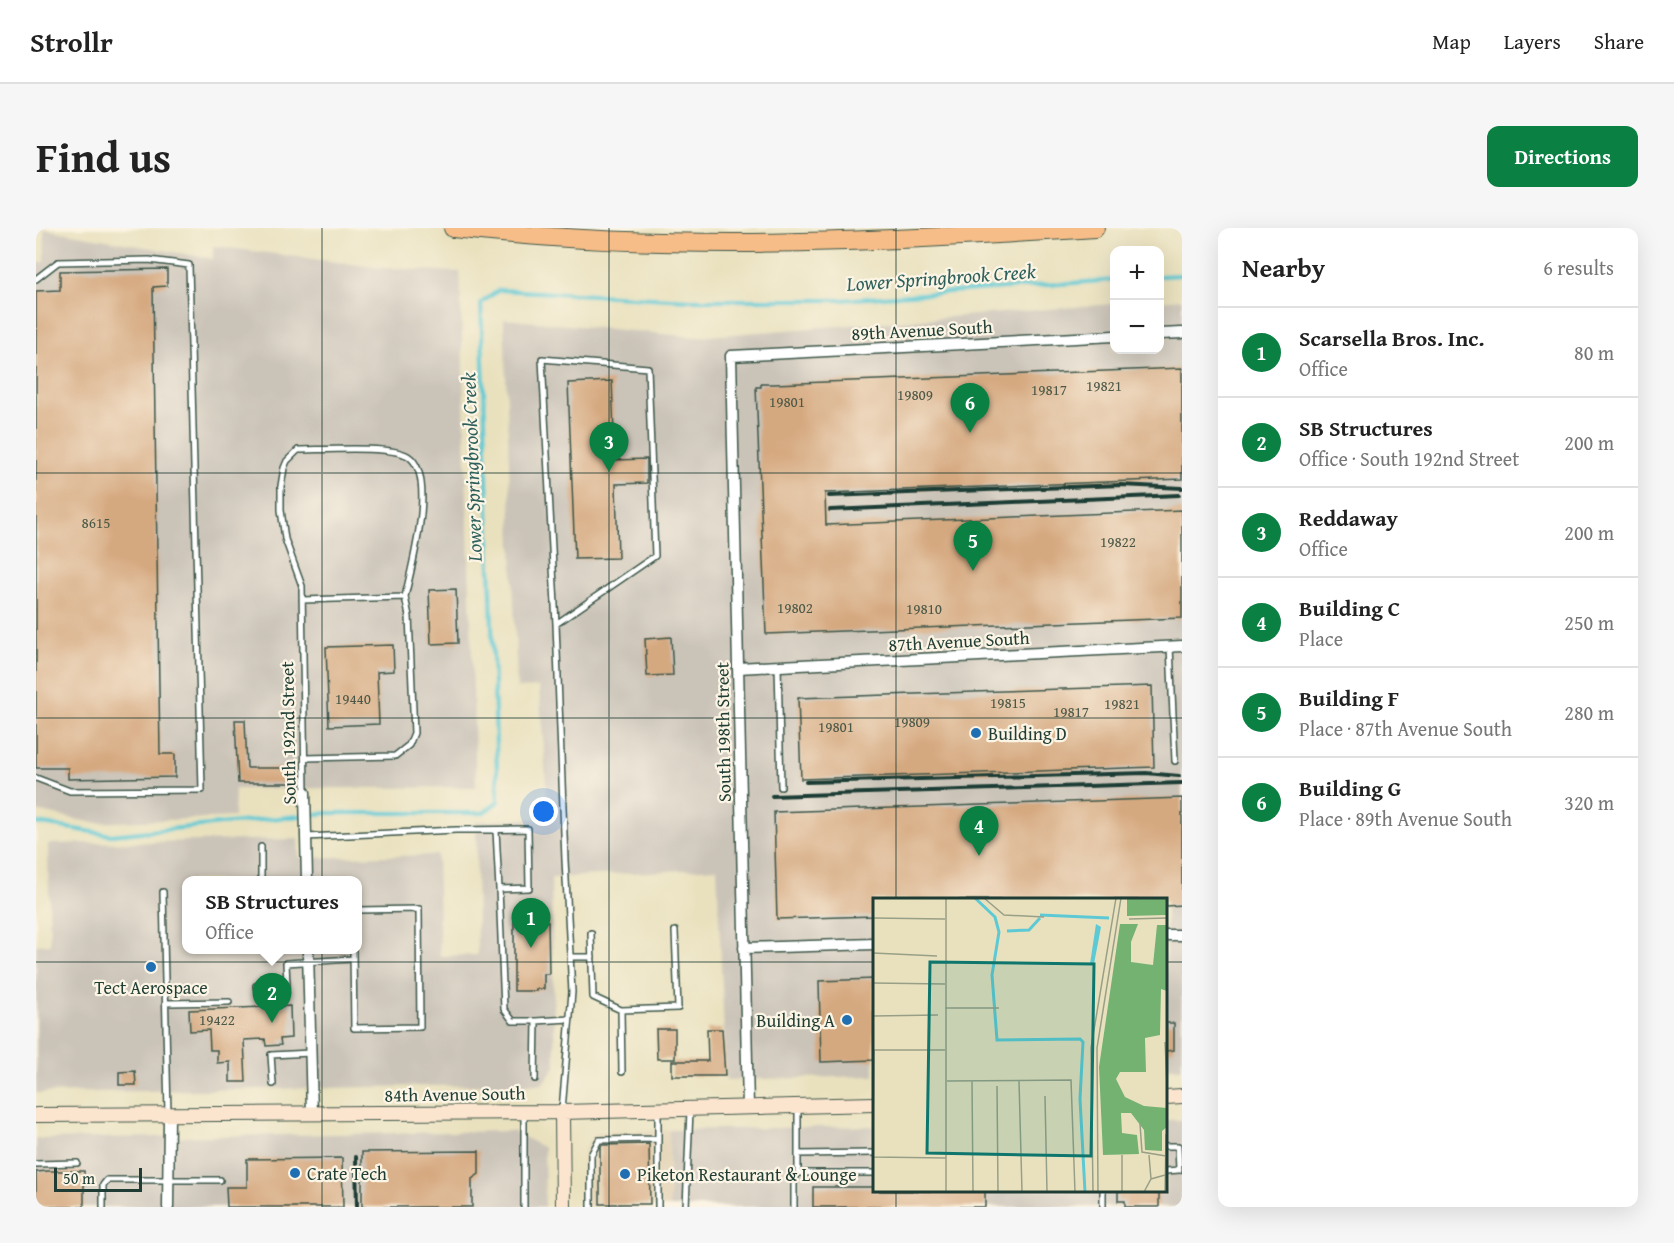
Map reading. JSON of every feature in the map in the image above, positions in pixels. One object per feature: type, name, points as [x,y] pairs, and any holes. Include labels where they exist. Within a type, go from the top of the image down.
[{"type":"highway","points":[[453,228],[585,238],[749,244],[859,242],[1095,228]]},
{"type":"main road","points":[[1167,1097],[1182,1096]]},
{"type":"main road","name":"84th Avenue South","points":[[36,1115],[562,1112],[873,1104]]},
{"type":"main road","points":[[562,1112],[563,1207]]},
{"type":"street","points":[[1164,334],[1182,333]]},
{"type":"street","name":"89th Avenue South","points":[[731,356],[1110,336]]},
{"type":"street","name":"South 198th Street","points":[[731,356],[748,1107]]},
{"type":"street","name":"87th Avenue South","points":[[738,668],[1182,646]]},
{"type":"street","name":"South 192nd Street","points":[[305,792],[307,876]]},
{"type":"street","points":[[744,948],[873,944]]},
{"type":"street","points":[[308,954],[312,1114]]},
{"type":"street","points":[[168,1115],[168,1207]]},
{"type":"lane","points":[[36,279],[58,262],[149,260],[189,265],[201,790],[70,791],[36,778]]},
{"type":"lane","points":[[556,624],[655,556],[648,368],[542,359],[572,992],[562,1112]]},
{"type":"lane","name":"South 192nd Street","points":[[305,792],[302,586],[285,539],[281,510],[284,468],[287,461],[298,450],[392,450],[409,456],[419,469],[422,509],[405,597]]},
{"type":"lane","points":[[302,600],[405,597],[409,616],[414,733],[409,745],[395,756],[304,758]]},
{"type":"lane","points":[[1170,646],[1175,761]]},
{"type":"lane","points":[[778,666],[781,787]]},
{"type":"lane","points":[[306,833],[528,829],[529,888],[499,889]]},
{"type":"lane","points":[[496,830],[504,1009],[513,1021],[570,1019]]},
{"type":"lane","points":[[261,847],[261,876]]},
{"type":"lane","points":[[163,892],[168,1115]]},
{"type":"lane","points":[[353,954],[354,1028],[420,1027],[419,909],[362,910]]},
{"type":"lane","points":[[591,933],[593,997],[621,1010],[678,1008],[675,931]]},
{"type":"lane","points":[[570,957],[592,957]]},
{"type":"lane","points":[[256,986],[287,985],[286,963],[353,959]]},
{"type":"lane","points":[[166,1004],[229,1002]]},
{"type":"lane","points":[[621,1010],[622,1072]]},
{"type":"lane","points":[[536,1021],[536,1079]]},
{"type":"lane","points":[[273,1084],[271,1054],[311,1053]]},
{"type":"lane","points":[[794,1207],[794,1181],[798,1173],[798,1106]]},
{"type":"lane","points":[[686,1207],[690,1108]]},
{"type":"lane","points":[[658,1109],[658,1207]]},
{"type":"lane","points":[[524,1112],[524,1207]]},
{"type":"lane","points":[[591,1207],[591,1155],[598,1140],[658,1139]]},
{"type":"lane","points":[[1167,1146],[1178,1146],[1179,1170],[1167,1171]]},
{"type":"lane","points":[[798,1154],[873,1153]]},
{"type":"lane","points":[[36,1164],[76,1163]]},
{"type":"lane","points":[[798,1173],[873,1173]]},
{"type":"lane","points":[[103,1207],[103,1185],[107,1180],[220,1180]]},
{"type":"lane","points":[[1102,1192],[1103,1207]]},
{"type":"shaded area","points":[[44,229],[213,259],[213,246],[382,268],[460,272],[476,787],[235,789],[234,817],[94,823],[36,811],[36,263],[45,262]]},
{"type":"shaded area","points":[[1182,299],[1182,1068],[1167,1068],[1167,898],[873,898],[873,1076],[726,1080],[717,868],[551,878],[555,1067],[542,1084],[36,1093],[36,945],[50,944],[48,844],[298,839],[299,858],[437,855],[440,956],[477,955],[476,822],[549,818],[539,687],[517,688],[504,319],[696,337],[1110,304],[1110,354],[1164,354],[1164,301]]},
{"type":"shaded area","points":[[1167,1120],[1182,1120],[1182,1207],[670,1207],[669,1130],[873,1126],[873,1192],[1167,1192]]},
{"type":"shaded area","points":[[669,1130],[670,1207],[584,1207],[583,1152],[589,1140],[600,1132]]},
{"type":"shaded area","points":[[513,1131],[544,1148],[545,1207],[36,1207],[36,1139]]},
{"type":"building","points":[[167,269],[167,286],[153,287],[160,754],[175,754],[175,777],[68,779],[68,768],[36,768],[36,291],[60,290],[60,271]]},
{"type":"building","points":[[1182,368],[1182,479],[825,493],[826,525],[1182,510],[1182,618],[766,634],[756,387],[761,387],[761,384]]},
{"type":"building","points":[[612,381],[615,460],[647,459],[647,483],[616,484],[618,558],[575,559],[568,383]]},
{"type":"building","points":[[456,589],[458,643],[431,644],[429,590]]},
{"type":"building","points":[[671,637],[673,675],[647,676],[645,639]]},
{"type":"building","points":[[393,645],[394,671],[377,672],[379,724],[329,726],[326,647]]},
{"type":"building","name":"Building D","points":[[1152,686],[1154,767],[801,779],[798,698]]},
{"type":"building","points":[[235,720],[245,720],[247,768],[298,768],[298,783],[238,783]]},
{"type":"building","points":[[1182,798],[1182,905],[1167,906],[1167,898],[873,898],[873,916],[777,919],[774,812]]},
{"type":"building","points":[[548,921],[549,974],[544,974],[544,989],[514,991],[514,922]]},
{"type":"building","name":"Building A","points":[[873,979],[873,1060],[821,1062],[819,981]]},
{"type":"building","points":[[290,1006],[291,1038],[280,1039],[281,1045],[266,1046],[265,1039],[244,1040],[246,1082],[230,1082],[230,1062],[217,1063],[217,1050],[210,1050],[209,1030],[190,1031],[189,1010]]},
{"type":"building","points":[[1167,1023],[1174,1023],[1174,1050],[1167,1051]]},
{"type":"building","points":[[656,1029],[675,1029],[675,1059],[657,1059]]},
{"type":"building","points":[[707,1029],[722,1029],[725,1076],[672,1076],[672,1061],[708,1061]]},
{"type":"building","points":[[135,1071],[136,1085],[119,1085],[119,1072]]},
{"type":"building","name":"Piketon Restaurant & Lounge","points":[[649,1144],[650,1204],[600,1204],[600,1149],[602,1145]]},
{"type":"building","points":[[479,1151],[479,1174],[472,1179],[472,1207],[362,1207],[362,1152]]},
{"type":"building","name":"Crate Tech","points":[[342,1158],[343,1207],[227,1207],[226,1187],[247,1187],[247,1159]]},
{"type":"building","points":[[84,1171],[84,1207],[36,1207],[36,1172]]},
{"type":"building","points":[[813,1187],[873,1187],[873,1192],[985,1192],[985,1207],[813,1207]]},
{"type":"building","points":[[1118,1192],[1159,1192],[1159,1207],[1125,1207],[1125,1201],[1118,1201]]},
{"type":"waterway","name":"Lower Springbrook Creek","points":[[1164,276],[1182,275]]},
{"type":"waterway","name":"Lower Springbrook Creek","points":[[36,823],[111,835],[329,813],[483,813],[498,802],[481,303],[499,290],[690,300],[841,300],[1110,280]]},
{"type":"railway","points":[[829,496],[1121,485],[1182,488]]},
{"type":"railway","points":[[830,510],[1179,495]]},
{"type":"railway","points":[[806,782],[1146,773],[1179,776]]},
{"type":"railway","points":[[772,796],[1182,783]]},
{"type":"railway","points":[[356,1157],[357,1207]]},
{"type":"place","name":"Building G","points":[[970,433]]},
{"type":"place","name":"Reddaway","points":[[609,472]]},
{"type":"place","name":"Building F","points":[[973,571]]},
{"type":"place","name":"Building D","points":[[976,733]]},
{"type":"place","name":"Building C","points":[[979,856]]},
{"type":"place","name":"Scarsella Bros. Inc.","points":[[531,948]]},
{"type":"place","name":"Tect Aerospace","points":[[151,967]]},
{"type":"place","name":"Building A","points":[[847,1020]]},
{"type":"place","name":"SB Structures","points":[[272,1023]]},
{"type":"place","name":"Crate Tech","points":[[295,1173]]},
{"type":"place","name":"Piketon Restaurant & Lounge","points":[[625,1174]]}]
